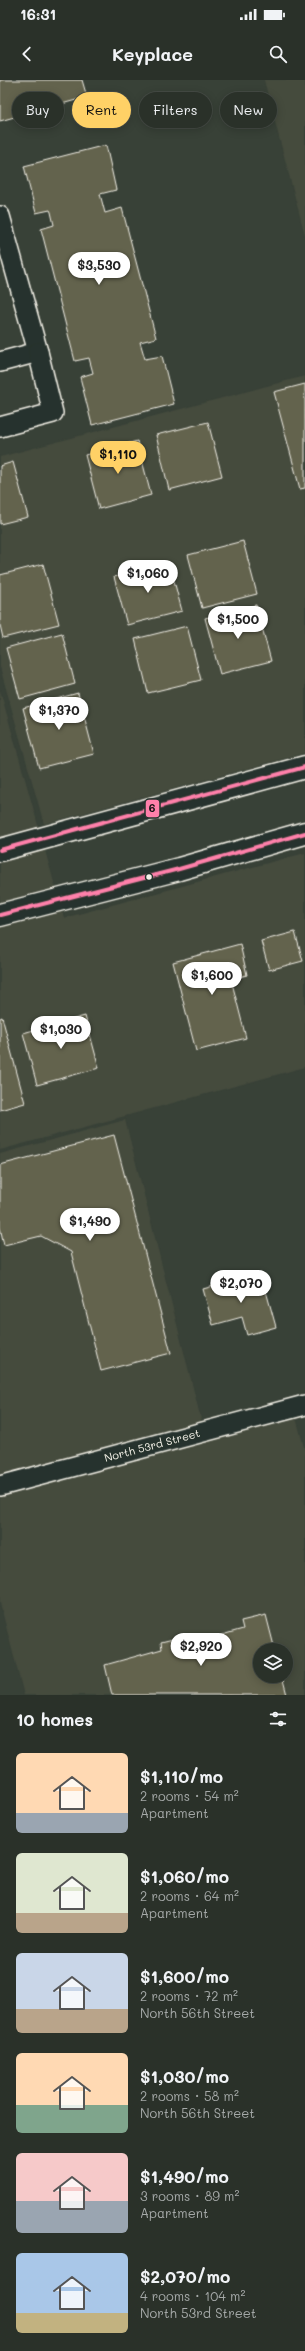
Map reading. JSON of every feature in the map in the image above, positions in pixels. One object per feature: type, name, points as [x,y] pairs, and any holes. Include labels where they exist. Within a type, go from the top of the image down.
[{"type":"main road","points":[[0,850],[305,767]]},
{"type":"main road","points":[[0,915],[178,869],[305,833]]},
{"type":"street","points":[[0,216],[38,352],[53,413],[0,426]]},
{"type":"street","points":[[0,362],[38,352]]},
{"type":"street","name":"North 53rd Street","points":[[0,1486],[305,1404]]},
{"type":"shaded area","points":[[264,80],[305,80],[305,235],[277,128],[277,92],[267,92]]},
{"type":"shaded area","points":[[305,376],[305,753],[44,824],[0,667],[0,457]]},
{"type":"shaded area","points":[[0,690],[64,918],[305,853],[305,1067],[0,1150]]},
{"type":"shaded area","points":[[125,1120],[206,1439],[295,1414],[305,1451],[305,1695],[24,1695],[0,1603],[0,1154]]},
{"type":"building","points":[[0,80],[82,80],[86,92],[72,92],[72,101],[64,103],[64,92],[12,92],[12,118],[0,121]]},
{"type":"building","points":[[106,145],[116,190],[100,194],[105,213],[122,208],[156,338],[140,342],[145,359],[162,356],[174,404],[92,425],[80,377],[93,373],[89,358],[75,361],[41,229],[54,225],[51,212],[50,210],[36,213],[24,166]]},
{"type":"building","points":[[305,384],[305,488],[300,489],[274,392]]},
{"type":"building","points":[[208,422],[222,476],[169,490],[156,435]]},
{"type":"building","points":[[137,441],[151,495],[99,509],[85,455]]},
{"type":"building","points":[[13,462],[28,517],[0,524],[0,466]]},
{"type":"building","points":[[243,541],[257,594],[202,608],[188,555]]},
{"type":"building","points":[[169,562],[182,611],[127,625],[114,577]]},
{"type":"building","points":[[43,564],[59,624],[3,638],[0,625],[0,575]]},
{"type":"building","points":[[256,605],[271,661],[220,674],[205,618]]},
{"type":"building","points":[[187,626],[201,680],[148,693],[135,639]]},
{"type":"building","points":[[62,633],[75,684],[20,699],[6,648]]},
{"type":"building","points":[[78,693],[94,754],[39,768],[23,708]]},
{"type":"building","points":[[295,932],[303,961],[269,970],[261,941]]},
{"type":"building","points":[[240,944],[247,975],[231,979],[246,1038],[196,1051],[173,962]]},
{"type":"building","points":[[85,1016],[99,1068],[37,1085],[23,1033]]},
{"type":"building","points":[[2,1017],[25,1103],[0,1110],[0,1018]]},
{"type":"building","points":[[114,1135],[171,1353],[101,1371],[71,1252],[41,1236],[4,1245],[0,1227],[0,1165]]},
{"type":"building","points":[[261,1273],[276,1327],[247,1335],[242,1317],[213,1325],[203,1289]]},
{"type":"building","points":[[266,1615],[273,1643],[253,1643],[253,1683],[284,1683],[287,1695],[112,1695],[105,1665],[162,1649],[161,1642],[185,1636],[187,1645],[243,1629],[241,1621]]},
{"type":"transit line","name":"6","points":[[0,850],[305,767]]},
{"type":"transit line","name":"6","points":[[0,915],[179,869],[305,833]]}]
